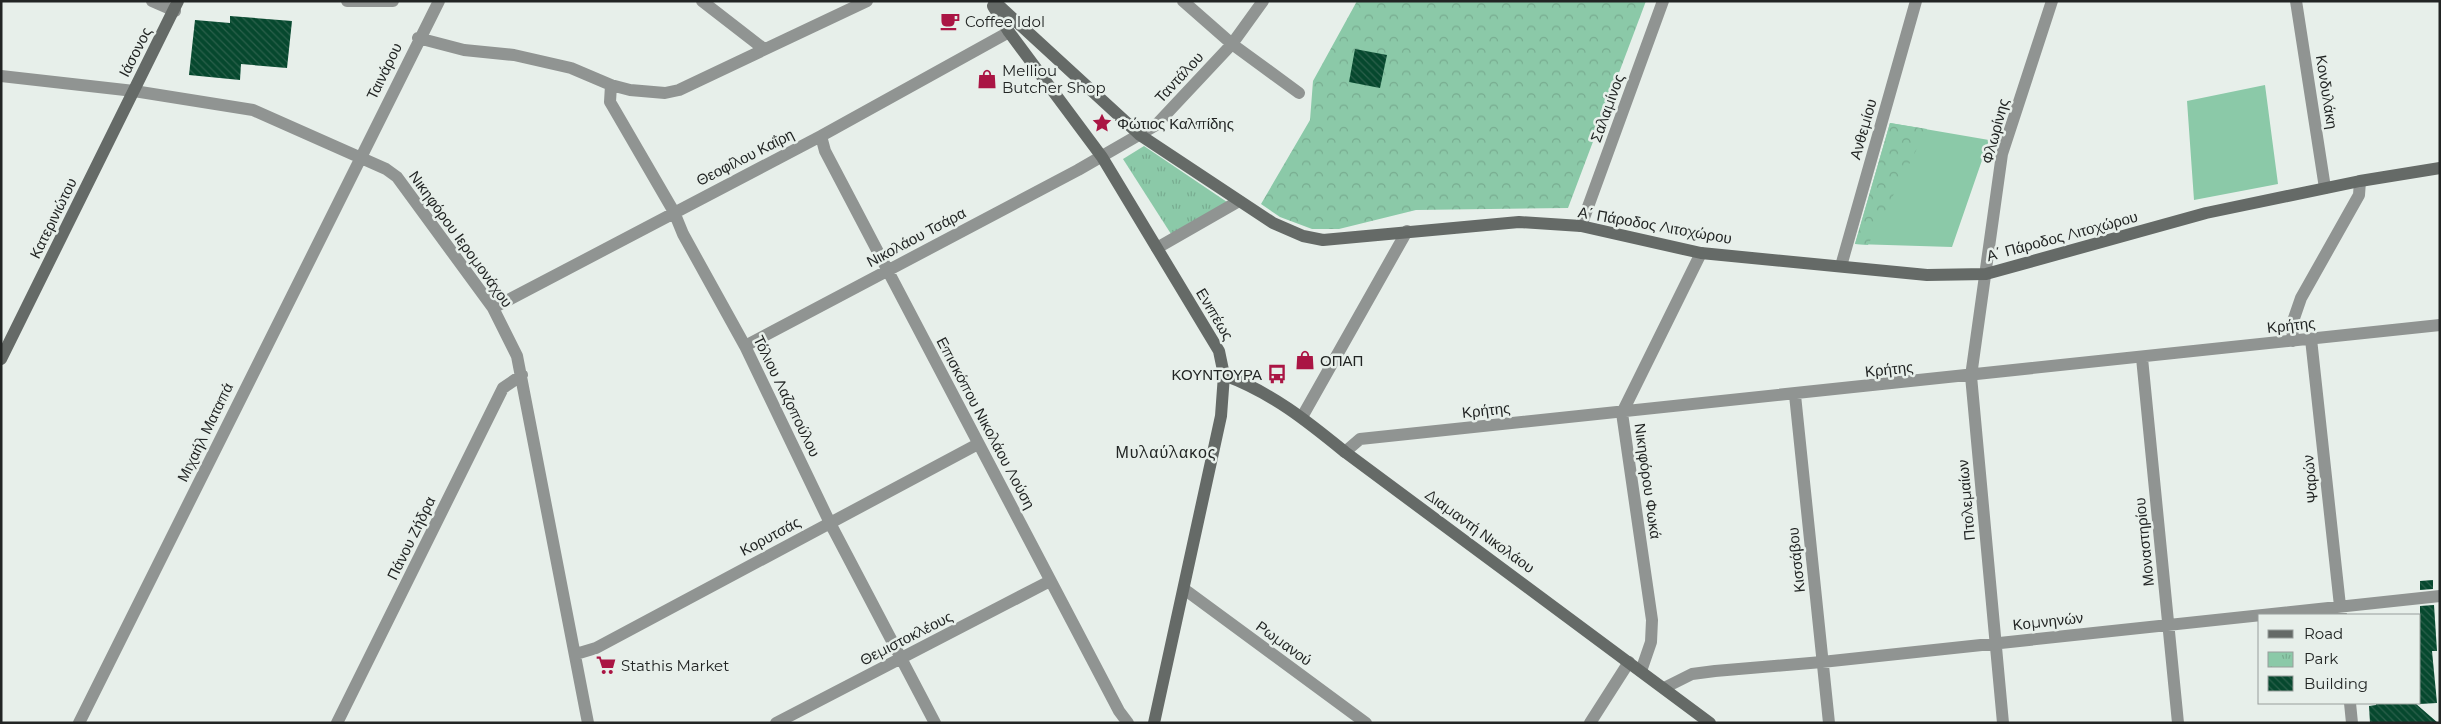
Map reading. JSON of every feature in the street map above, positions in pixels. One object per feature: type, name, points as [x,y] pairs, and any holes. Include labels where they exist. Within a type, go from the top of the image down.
[{"type":"street","points":[[152,1],[176,6]]},
{"type":"street","points":[[347,1],[393,1]]},
{"type":"street","name":"Ταινάρου","points":[[360,156],[418,38],[439,1]]},
{"type":"street","points":[[702,1],[764,49]]},
{"type":"street","points":[[418,38],[464,50],[514,55],[571,68],[611,85],[648,93],[665,93],[679,90],[867,1]]},
{"type":"street","name":"Ενιπέως","points":[[992,1],[1009,32],[1102,157],[1219,351],[1224,375],[1221,416],[1154,723]]},
{"type":"street","name":"Α΄ Πάροδος Λιτοχώρου","points":[[992,1],[1140,135],[1273,223],[1303,236],[1323,240],[1345,240],[1407,231],[1519,222],[1581,226],[1701,253],[1927,275],[1986,274],[2206,213],[2360,181],[2440,168]]},
{"type":"street","points":[[1183,1],[1232,44],[1300,93]]},
{"type":"street","name":"Ταντάλου","points":[[1102,157],[1156,126],[1232,44],[1263,1]]},
{"type":"street","name":"Σαλαμίνος","points":[[1581,226],[1663,1]]},
{"type":"street","name":"Ανθεμίου","points":[[1841,266],[1916,1]]},
{"type":"street","name":"Φλωρίνης","points":[[1986,274],[2002,154],[2052,1]]},
{"type":"street","name":"Κονδυλάκη","points":[[2296,1],[2325,188]]},
{"type":"street","name":"Ιάσονος","points":[[134,90],[176,6]]},
{"type":"street","name":"Θεοφίλου Καΐρη","points":[[494,308],[821,136],[1009,32]]},
{"type":"street","name":"Νικηφόρου Ιερομονάχου","points":[[1,76],[134,90],[253,110],[360,156],[397,177],[494,308],[517,356],[588,723]]},
{"type":"street","name":"Τόλιου Λαζοπούλου","points":[[611,85],[610,102],[674,212],[683,234],[745,346],[830,522],[934,723]]},
{"type":"street","name":"Κατερινιώτου","points":[[1,359],[134,90]]},
{"type":"street","name":"Επισκόπου Νικολάου Λούση","points":[[821,136],[825,151],[887,271],[1119,711],[1128,723]]},
{"type":"street","name":"Μιχαήλ Ματαπά","points":[[79,723],[360,156]]},
{"type":"street","name":"Νικολάου Τσάρα","points":[[745,346],[1102,157]]},
{"type":"street","points":[[2293,341],[2292,324],[2302,298],[2359,195],[2360,181]]},
{"type":"street","points":[[1157,248],[1239,201]]},
{"type":"street","points":[[1302,417],[1407,231]]},
{"type":"street","name":"Νικηφόρου Φωκά","points":[[1641,671],[1651,642],[1652,620],[1622,413],[1701,253]]},
{"type":"street","name":"Πτολεμαίων","points":[[1986,274],[1971,376],[2003,723]]},
{"type":"street","name":"Κρήτης","points":[[1345,452],[1360,439],[1795,395],[2440,325]]},
{"type":"street","name":"Ψαρών","points":[[2312,339],[2340,610]]},
{"type":"street","name":"Μοναστηρίου","points":[[2142,358],[2178,723]]},
{"type":"street","name":"Πάνου Ζήδρα","points":[[337,723],[503,388],[522,375]]},
{"type":"street","name":"Διαμαντή Νικολάου","points":[[1224,375],[1263,391],[1302,417],[1345,452],[1710,723]]},
{"type":"street","name":"Κισσάβου","points":[[1795,395],[1829,723]]},
{"type":"street","name":"Κορυτσάς","points":[[576,654],[596,648],[978,444]]},
{"type":"street","name":"Θεμιστοκλέους","points":[[776,723],[1050,581]]},
{"type":"street","name":"Ρωμανού","points":[[1184,589],[1366,723]]},
{"type":"street","name":"Κομνηνών","points":[[2291,614],[2340,610],[2440,596]]},
{"type":"street","name":"Κομνηνών","points":[[1664,688],[1692,674],[1822,662],[2168,624],[2258,617]]},
{"type":"street","points":[[1590,723],[1629,662]]},
{"type":"street","points":[[2350,704],[2352,723]]},
{"type":"green space","points":[[1357,1],[1646,1],[1568,208],[1416,210],[1339,229],[1312,229],[1280,217],[1261,204],[1310,120],[1313,81]]},
{"type":"green space","points":[[2265,85],[2278,184],[2194,200],[2187,101]]},
{"type":"green space","points":[[1890,123],[1989,140],[1952,247],[1855,244]]},
{"type":"green space","points":[[1890,123],[1927,129],[1868,245],[1855,244]]},
{"type":"green space","points":[[1144,146],[1227,202],[1171,234],[1123,159]]},
{"type":"building","points":[[230,16],[292,21],[287,68],[241,64],[240,80],[189,75],[195,20],[230,23]]},
{"type":"building","points":[[1355,49],[1387,55],[1380,88],[1349,82]]},
{"type":"building","points":[[2433,580],[2433,589],[2420,590],[2420,581]]},
{"type":"building","points":[[2434,605],[2437,651],[2432,651],[2437,703],[2421,704],[2420,606]]},
{"type":"building","points":[[2416,704],[2438,723],[2370,723],[2369,706]]},
{"type":"place","name":"Coffee Idol","points":[[950,21]]},
{"type":"place","name":"Melliou Butcher Shop","points":[[987,79]]},
{"type":"place","name":"Φώτιος Καλπίδης","points":[[1102,123]]},
{"type":"place","name":"ΟΠΑΠ","points":[[1305,360]]},
{"type":"place","name":"ΚΟΥΝΤΟΥΡΑ","points":[[1277,374]]},
{"type":"place","name":"Stathis Market","points":[[606,665]]},
{"type":"district","name":"Μυλαύλακος","points":[[1166,452]]}]
